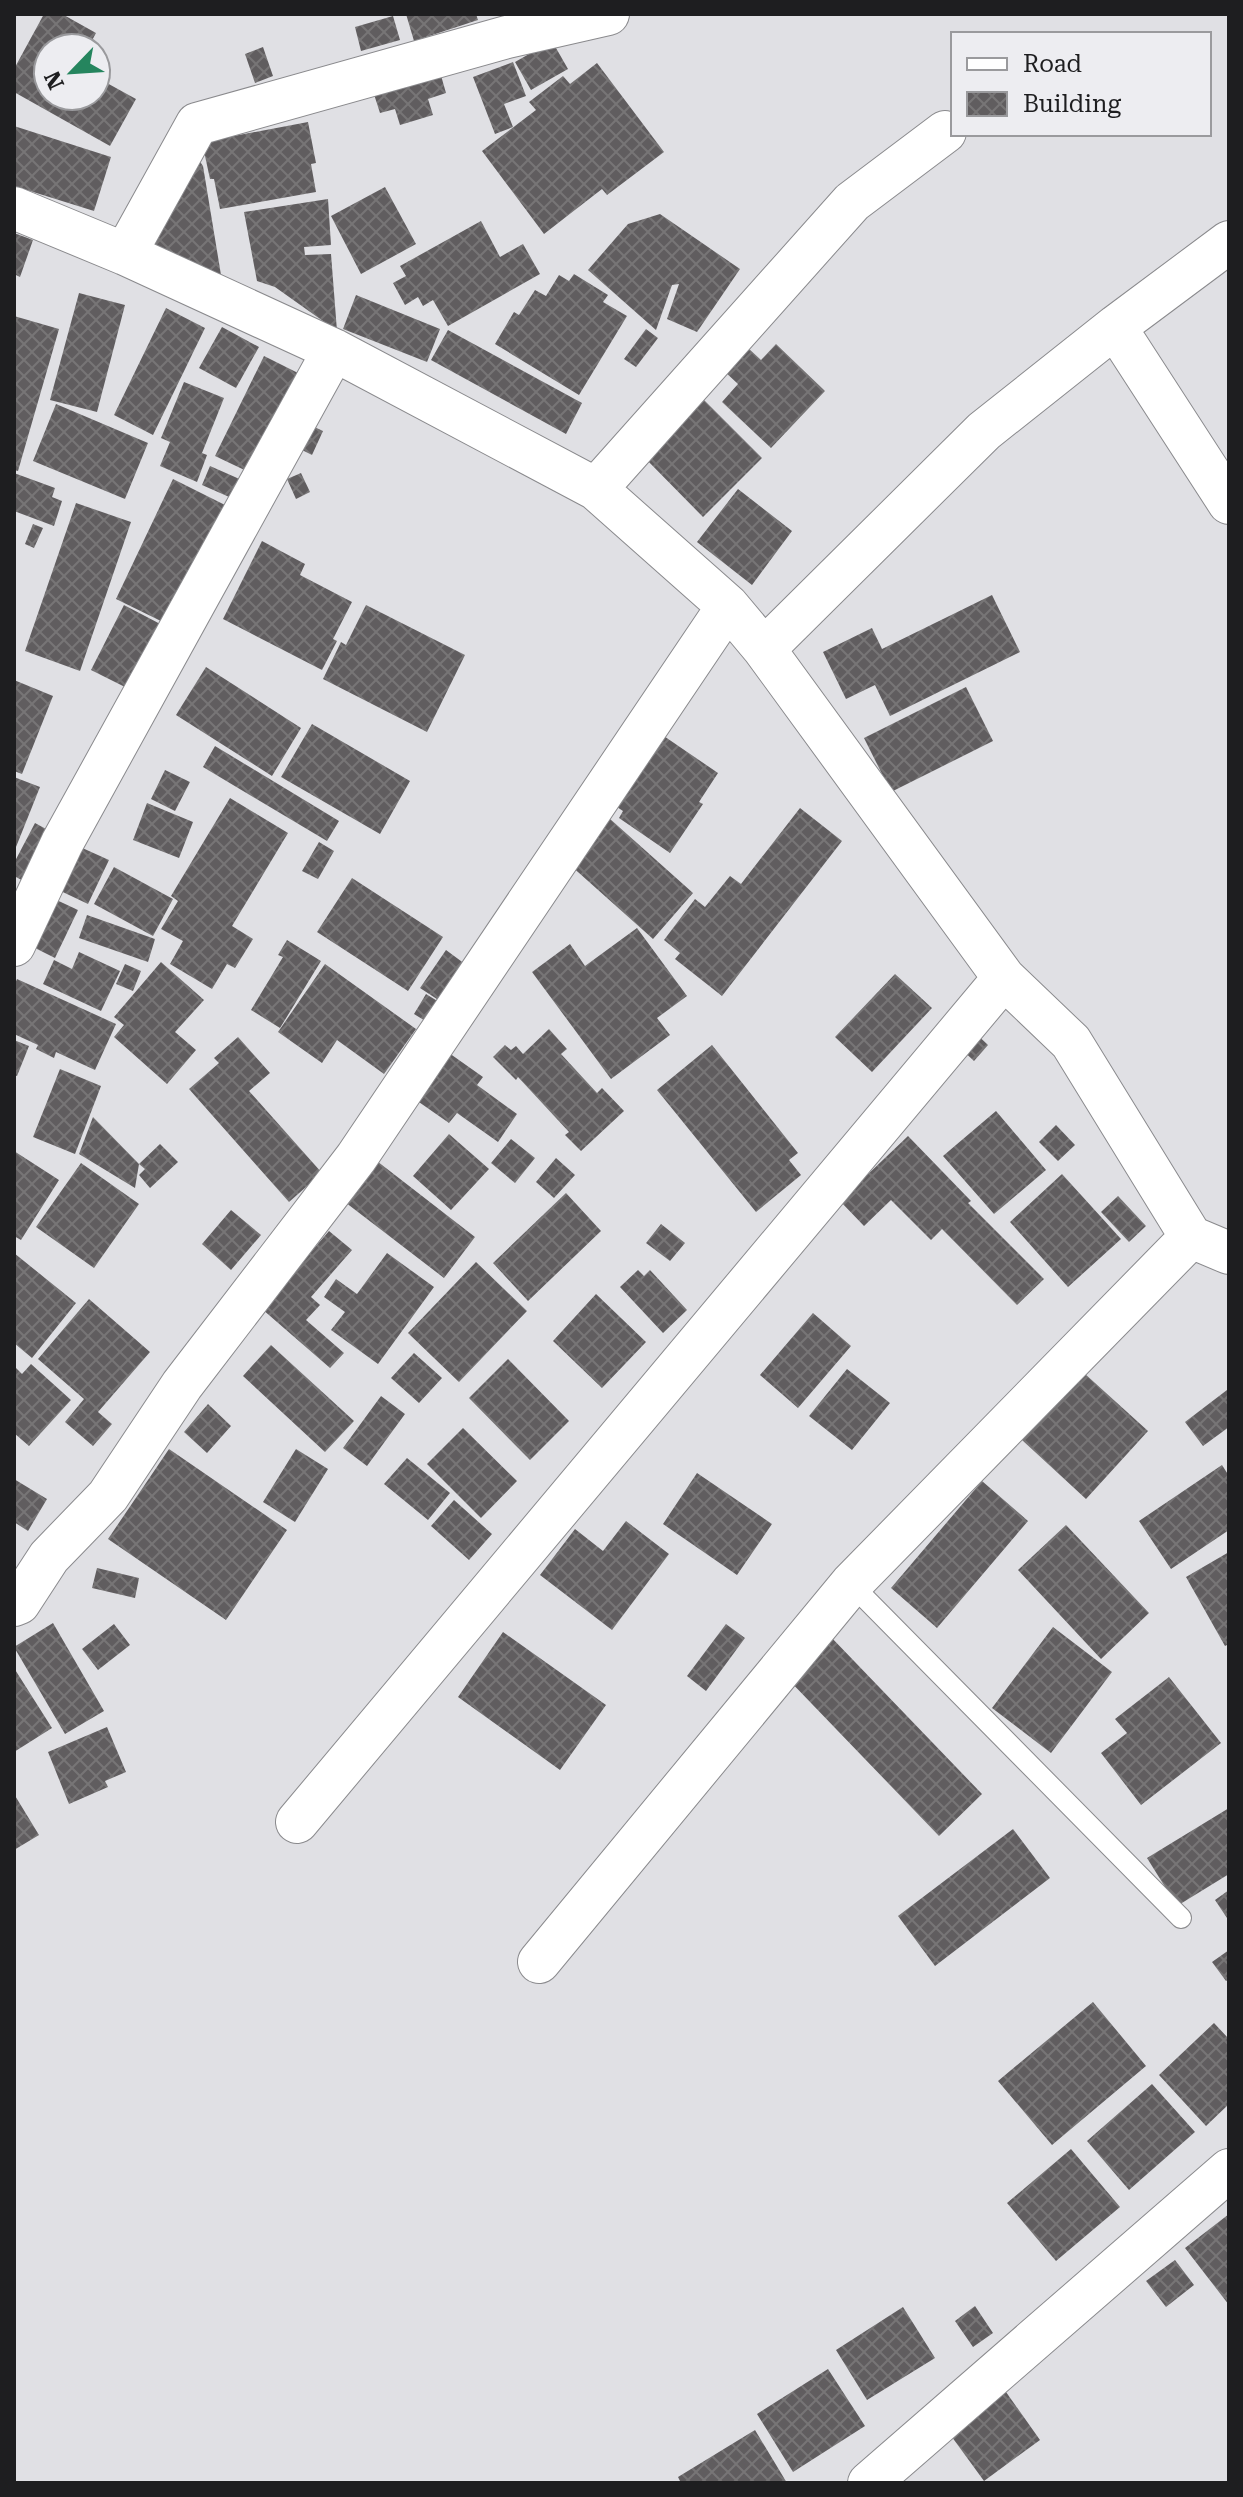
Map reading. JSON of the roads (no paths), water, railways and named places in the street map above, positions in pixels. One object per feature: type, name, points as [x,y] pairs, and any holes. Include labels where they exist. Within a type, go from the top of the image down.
[{"type":"street","points":[[125,254],[197,124],[503,26],[608,14]]},
{"type":"street","points":[[596,489],[852,202],[945,132]]},
{"type":"street","points":[[14,208],[125,254],[334,350],[596,489],[728,606],[764,649],[1004,978],[1071,1042],[1191,1237],[1229,1253]]},
{"type":"street","points":[[764,649],[984,431],[1229,242]]},
{"type":"street","points":[[1115,327],[1229,503]]},
{"type":"street","points":[[14,945],[62,843],[334,350]]},
{"type":"street","points":[[14,1605],[19,1603],[49,1557],[108,1496],[182,1385],[356,1158],[728,606]]},
{"type":"street","points":[[297,1822],[1004,978]]},
{"type":"street","points":[[539,1962],[851,1584],[1191,1237]]},
{"type":"street","points":[[869,2483],[1229,2170]]},
{"type":"lane","points":[[851,1584],[1181,1918]]}]
